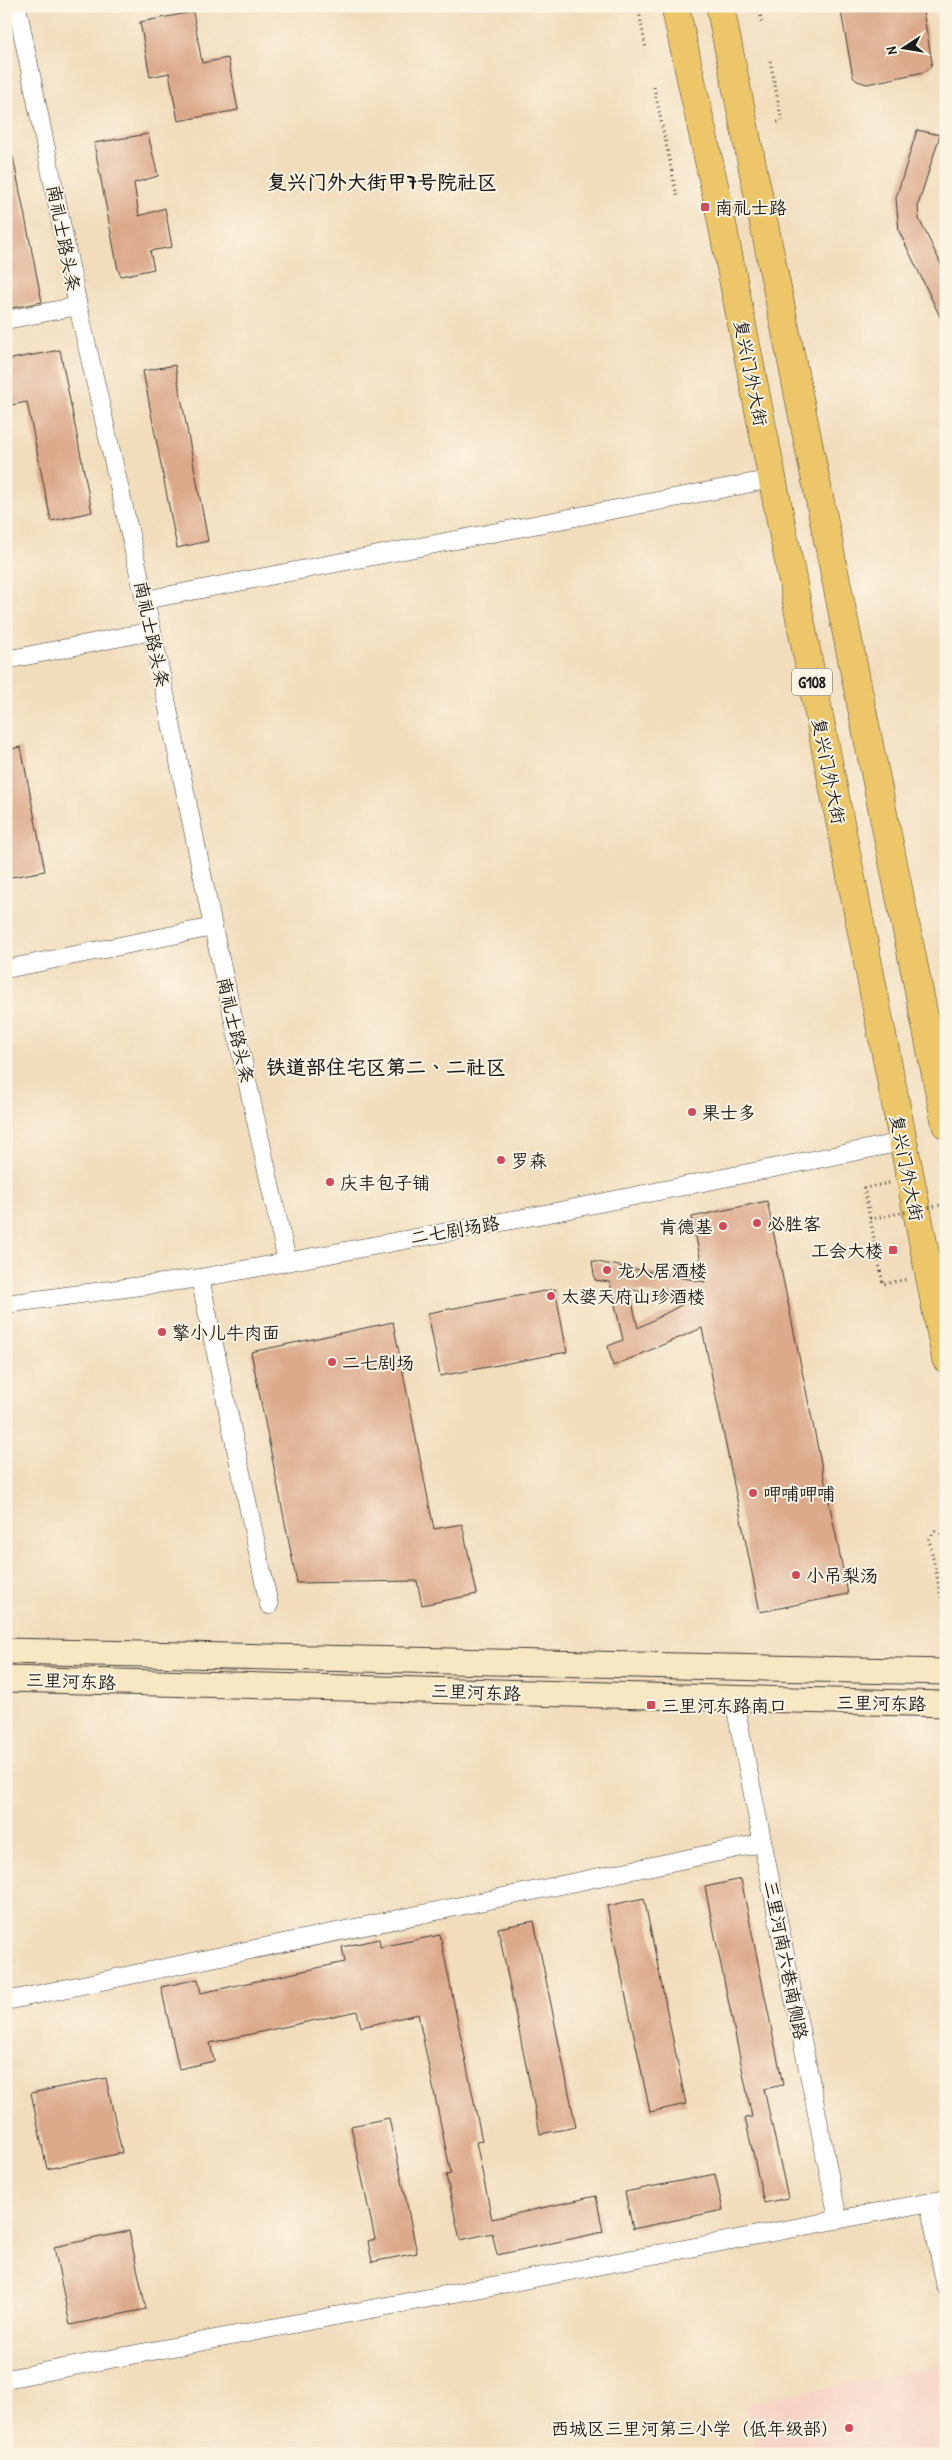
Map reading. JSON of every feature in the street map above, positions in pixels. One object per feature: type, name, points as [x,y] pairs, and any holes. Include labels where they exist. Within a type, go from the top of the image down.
[{"type":"highway","name":"复兴门外大街","points":[[675,6],[718,203],[946,1359]]},
{"type":"highway","name":"G108","points":[[720,6],[946,1125]]},
{"type":"main road","name":"三里河东路","points":[[6,1650],[946,1672]]},
{"type":"main road","name":"三里河东路","points":[[6,1679],[734,1700],[946,1704]]},
{"type":"street","name":"南礼士路头条","points":[[17,6],[78,306],[152,631],[213,927],[287,1261]]},
{"type":"street","points":[[6,320],[78,306]]},
{"type":"street","points":[[145,600],[772,478]]},
{"type":"street","points":[[6,660],[152,631]]},
{"type":"street","points":[[6,969],[213,927]]},
{"type":"street","name":"二七剧场路","points":[[6,1304],[200,1278],[555,1212],[902,1142]]},
{"type":"street","points":[[200,1278],[269,1605]]},
{"type":"street","name":"三里河南六巷南侧路","points":[[734,1700],[838,2219]]},
{"type":"street","points":[[6,2001],[762,1843]]},
{"type":"street","points":[[6,2379],[937,2201],[946,2287]]},
{"type":"path","points":[[638,6],[646,49]]},
{"type":"path","points":[[759,6],[762,25]]},
{"type":"path","points":[[770,61],[782,122],[774,123]]},
{"type":"path","points":[[654,87],[677,196]]},
{"type":"path","points":[[883,1284],[864,1188],[909,1179]]},
{"type":"path","points":[[870,1219],[946,1204]]},
{"type":"path","points":[[946,1546],[943,1534],[935,1531],[929,1539],[946,1620]]},
{"type":"shaded area","name":"西城区三里河第三小学（低年级部）","points":[[946,2364],[946,2454],[757,2454],[747,2403]]},
{"type":"building","points":[[840,6],[922,6],[932,62],[930,68],[924,72],[867,84],[857,81],[853,77]]},
{"type":"building","points":[[193,12],[202,63],[228,58],[238,110],[178,121],[169,73],[150,77],[140,22]]},
{"type":"building","points":[[917,130],[940,135],[918,205],[919,219],[946,274],[946,329],[899,231],[896,198]]},
{"type":"building","points":[[148,134],[158,176],[134,183],[139,216],[165,208],[172,247],[150,251],[154,269],[121,276],[118,270],[94,143]]},
{"type":"building","points":[[13,157],[42,302],[6,309],[6,158]]},
{"type":"building","points":[[60,350],[92,512],[51,521],[27,402],[6,406],[6,360]]},
{"type":"building","points":[[175,365],[208,541],[177,548],[143,371]]},
{"type":"building","points":[[21,747],[45,871],[6,878],[6,750]]},
{"type":"building","points":[[767,1201],[848,1594],[760,1612],[702,1328],[613,1366],[608,1346],[623,1340],[610,1282],[595,1280],[592,1261],[705,1282],[692,1217]],"holes":[[[629,1289],[687,1302],[638,1328]]]},
{"type":"building","points":[[555,1289],[567,1352],[440,1376],[428,1313]]},
{"type":"building","points":[[393,1322],[434,1529],[462,1524],[477,1594],[422,1605],[417,1581],[297,1583],[251,1352]]},
{"type":"building","points":[[741,1879],[783,2085],[764,2089],[788,2198],[764,2203],[745,2118],[752,2117],[705,1887]]},
{"type":"building","points":[[644,1898],[686,2104],[650,2112],[607,1906]]},
{"type":"building","points":[[534,1921],[576,2127],[540,2134],[498,1928]]},
{"type":"building","points":[[440,1935],[482,2141],[476,2142],[492,2219],[596,2196],[603,2232],[497,2255],[492,2233],[460,2240],[446,2175],[451,2174],[418,2014],[361,2027],[357,2011],[210,2043],[214,2061],[179,2069],[161,1987],[198,1979],[201,1993],[345,1962],[342,1947],[379,1939],[380,1947]]},
{"type":"building","points":[[106,2078],[122,2153],[47,2169],[31,2093]]},
{"type":"building","points":[[389,2118],[417,2253],[372,2262],[368,2241],[375,2239],[351,2126]]},
{"type":"building","points":[[715,2174],[723,2210],[633,2229],[625,2192]]},
{"type":"building","points":[[129,2231],[146,2309],[70,2325],[54,2247]]},
{"type":"place","name":"南礼士路","points":[[705,207]]},
{"type":"place","name":"果士多","points":[[692,1112]]},
{"type":"place","name":"罗森","points":[[501,1160]]},
{"type":"place","name":"庆丰包子铺","points":[[330,1182]]},
{"type":"place","name":"必胜客","points":[[757,1223]]},
{"type":"place","name":"肯德基","points":[[723,1226]]},
{"type":"place","name":"工会大楼","points":[[893,1250]]},
{"type":"place","name":"龙人居酒楼","points":[[607,1270]]},
{"type":"place","name":"太婆天府山珍酒楼","points":[[551,1296]]},
{"type":"place","name":"擎小儿牛肉面","points":[[162,1332]]},
{"type":"place","name":"二七剧场","points":[[332,1362]]},
{"type":"place","name":"呷哺呷哺","points":[[753,1493]]},
{"type":"place","name":"小吊梨汤","points":[[796,1575]]},
{"type":"place","name":"三里河东路南口","points":[[651,1705]]},
{"type":"place","name":"西城区三里河第三小学（低年级部）","points":[[849,2428]]},
{"type":"district","name":"复兴门外大街甲7号院社区","points":[[382,181]]},
{"type":"district","name":"铁道部住宅区第二、二社区","points":[[386,1066]]}]
